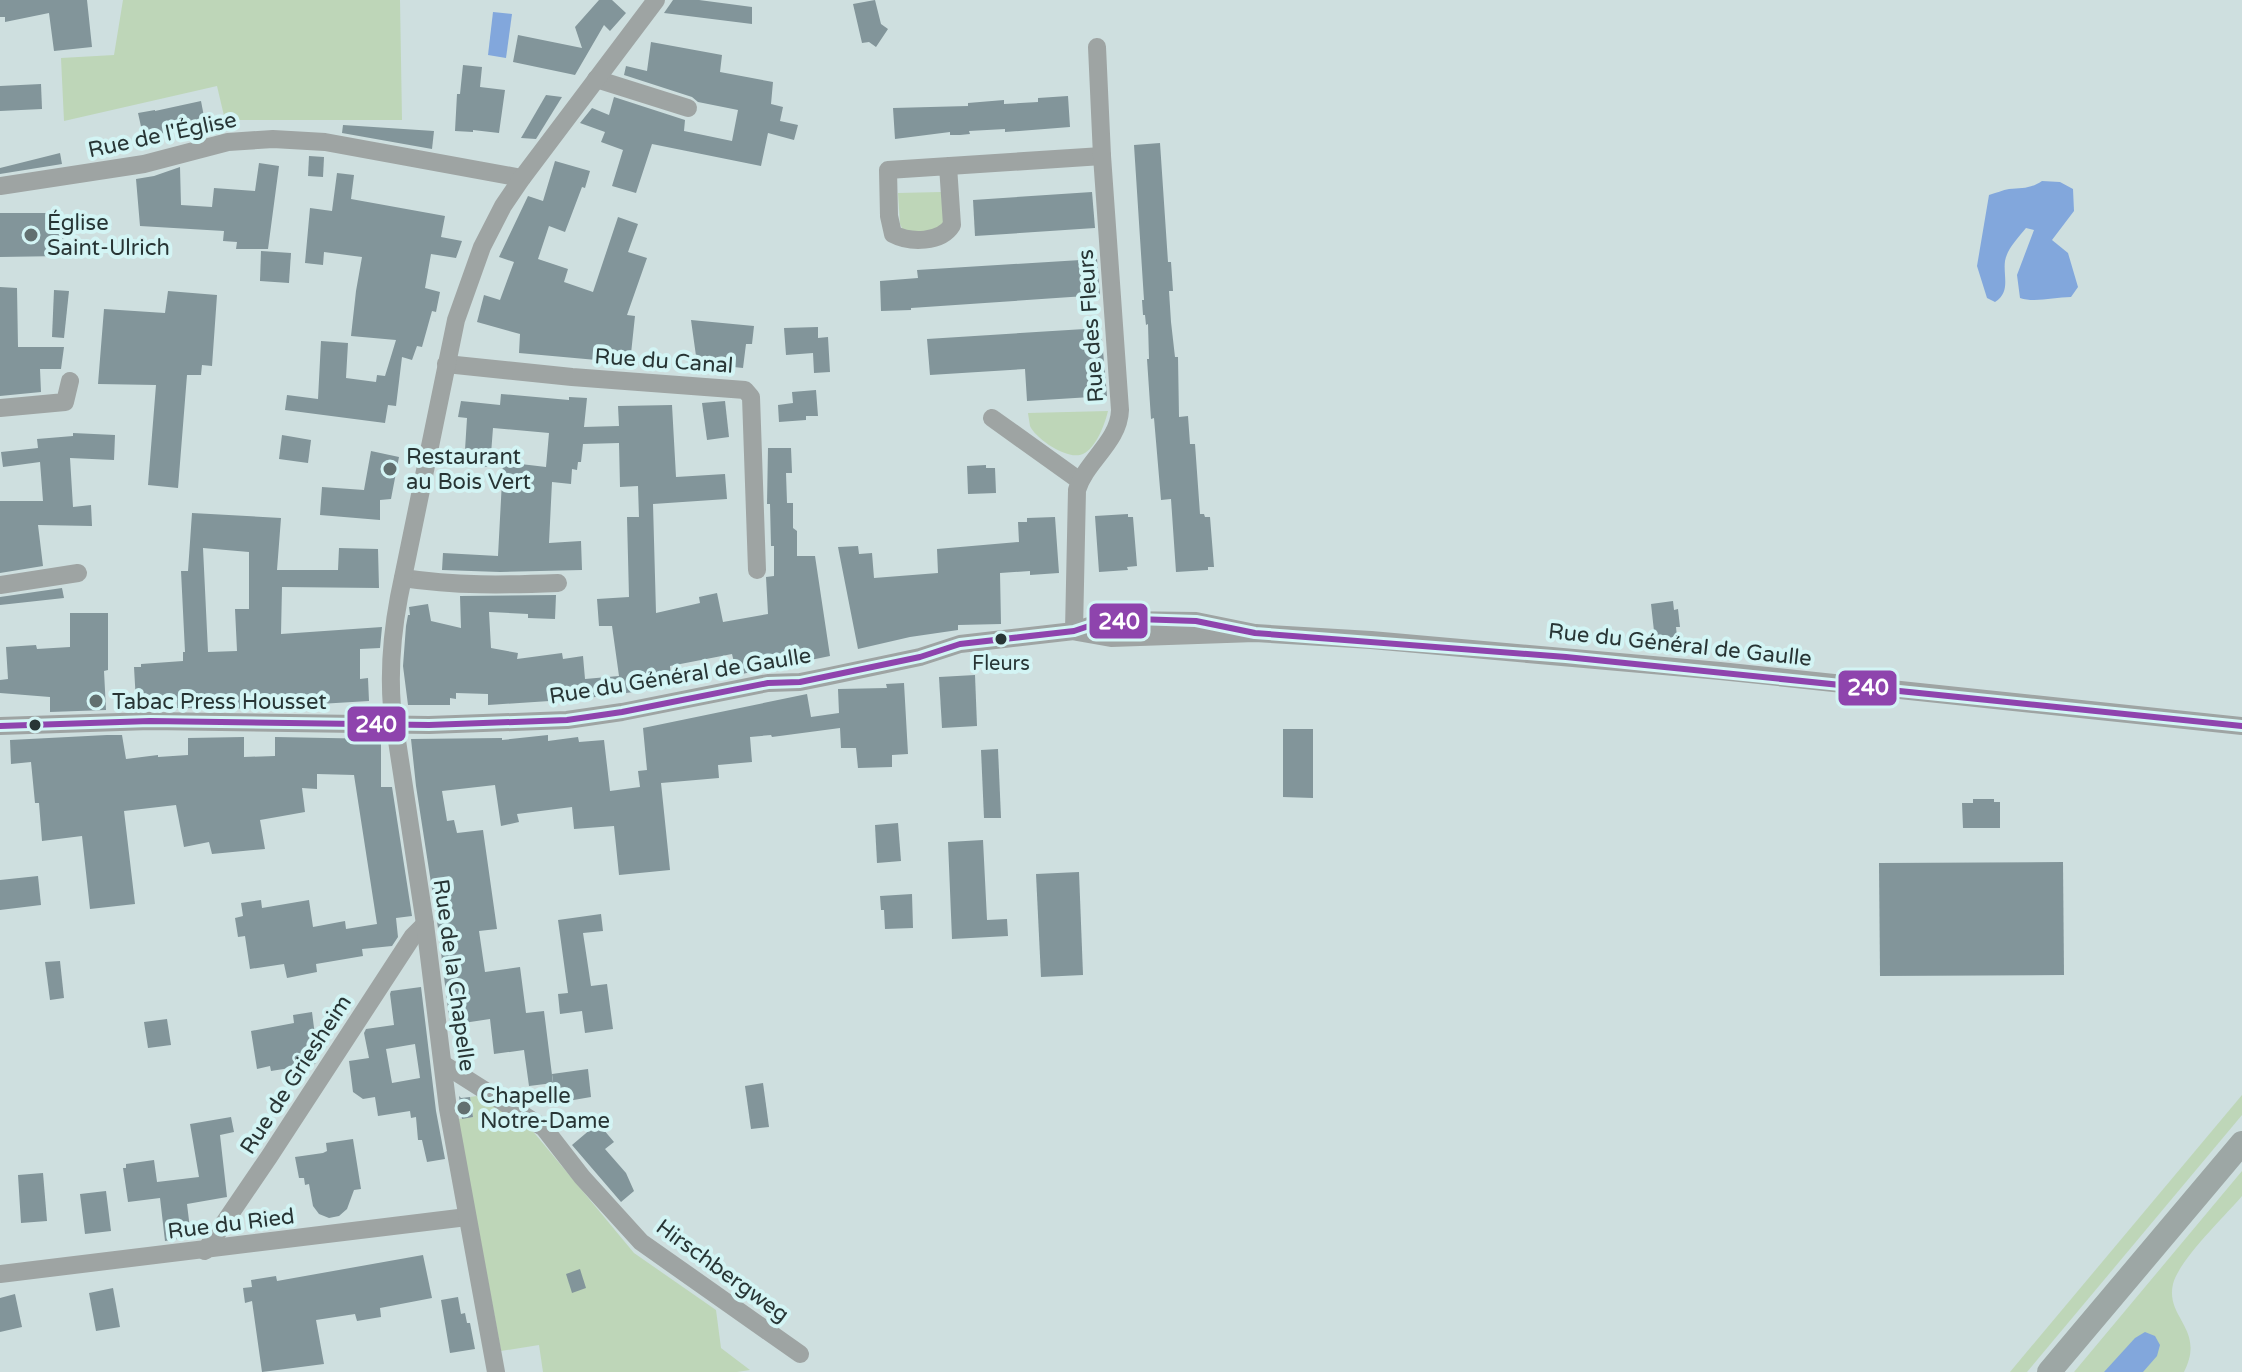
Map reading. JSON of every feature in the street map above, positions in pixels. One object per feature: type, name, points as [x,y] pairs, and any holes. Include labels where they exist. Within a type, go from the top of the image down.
[{"type":"main road","points":[[2049,1372],[2242,1143]]},
{"type":"street","points":[[395,725],[391,702],[391,664],[396,614],[459,309],[482,247],[503,206],[656,0]]},
{"type":"street","name":"Rue des Fleurs","points":[[1074,631],[1076,498],[1080,481],[1113,435],[1120,417],[1097,47]]},
{"type":"street","points":[[596,79],[688,108]]},
{"type":"street","name":"Rue de l'Église","points":[[0,186],[144,164],[228,142],[273,139],[325,142],[522,178]]},
{"type":"street","points":[[948,166],[952,215],[949,231],[942,236],[909,240],[893,234],[890,228],[888,170],[948,166],[1102,156]]},
{"type":"street","name":"Rue du Canal","points":[[446,364],[745,390],[751,397],[757,570]]},
{"type":"street","points":[[0,408],[65,402],[70,381]]},
{"type":"street","points":[[992,418],[1080,481]]},
{"type":"street","points":[[0,585],[78,573]]},
{"type":"street","points":[[403,578],[487,586],[558,583]]},
{"type":"street","name":"Rue du Général de Gaulle","points":[[0,726],[175,721],[395,725],[533,722],[598,716],[768,683],[800,682],[920,657],[960,644],[1074,631],[1111,638],[1255,633],[1581,658],[2242,726]]},
{"type":"street","name":"Rue de la Chapelle","points":[[395,725],[425,924],[448,1109],[496,1372]]},
{"type":"street","name":"Rue de Griesheim","points":[[205,1251],[413,936],[425,924]]},
{"type":"street","name":"Hirschbergweg","points":[[443,1064],[544,1128],[582,1177],[641,1242],[800,1354]]},
{"type":"street","name":"Rue du Ried","points":[[0,1274],[467,1217]]},
{"type":"green space","points":[[123,0],[400,0],[402,120],[225,120],[217,86],[64,121],[61,58],[114,55]]},
{"type":"green space","points":[[941,192],[944,223],[935,231],[904,232],[900,224],[898,193]]},
{"type":"green space","points":[[1108,411],[1096,441],[1088,451],[1077,455],[1061,452],[1039,437],[1030,426],[1028,413]]},
{"type":"green space","points":[[2242,1095],[2242,1115],[2027,1372],[2010,1372]]},
{"type":"green space","points":[[477,1096],[531,1129],[634,1253],[716,1310],[721,1348],[750,1370],[543,1372],[539,1345],[501,1351],[458,1119],[473,1117],[470,1097]]},
{"type":"green space","points":[[2242,1171],[2242,1196],[2193,1251],[2173,1284],[2174,1306],[2190,1345],[2190,1357],[2184,1372],[2074,1372]]},
{"type":"water","points":[[493,12],[512,14],[506,58],[488,55]]},
{"type":"water","points":[[2042,181],[2060,182],[2073,189],[2074,211],[2052,240],[2068,253],[2078,287],[2071,297],[2020,298],[2017,275],[2034,230],[2026,228],[2006,257],[2005,289],[1995,302],[1987,298],[1977,266],[1989,195],[2007,189],[2030,187]]},
{"type":"water","points":[[2145,1332],[2155,1336],[2160,1345],[2157,1356],[2143,1372],[2104,1372],[2135,1338]]},
{"type":"building","points":[[0,0],[87,0],[92,47],[54,51],[49,13],[5,22],[5,17],[0,17]]},
{"type":"building","points":[[599,0],[612,0],[626,13],[610,31],[604,25],[575,75],[513,62],[518,35],[582,48],[575,27]]},
{"type":"building","points":[[673,0],[752,7],[752,24],[664,13]]},
{"type":"building","points":[[875,0],[881,24],[888,29],[876,47],[869,42],[862,43],[853,4]]},
{"type":"building","points":[[651,42],[722,55],[720,72],[773,82],[771,104],[783,107],[780,121],[798,125],[794,140],[768,133],[761,166],[652,144],[636,193],[612,186],[623,150],[601,142],[605,132],[580,123],[592,108],[609,115],[614,97],[685,120],[684,131],[732,141],[738,110],[698,102],[692,97],[624,75],[626,66],[647,71]]},
{"type":"building","points":[[463,65],[482,67],[480,87],[505,90],[499,133],[455,131],[457,94],[460,94]]},
{"type":"building","points":[[41,84],[42,109],[0,111],[0,86]]},
{"type":"building","points":[[546,95],[562,97],[536,139],[521,138]]},
{"type":"building","points":[[1068,96],[1070,127],[1005,132],[1005,129],[969,131],[970,134],[960,135],[950,135],[950,132],[895,139],[893,108],[968,106],[968,103],[1004,100],[1004,104],[1038,102],[1038,98]]},
{"type":"building","points":[[201,101],[206,127],[160,134],[160,137],[144,140],[138,113]]},
{"type":"building","points":[[343,125],[434,131],[432,149],[342,133]]},
{"type":"building","points":[[1160,143],[1168,262],[1171,262],[1173,291],[1169,291],[1171,322],[1175,357],[1178,357],[1179,417],[1188,416],[1190,444],[1195,444],[1200,514],[1210,517],[1214,567],[1208,567],[1208,570],[1176,572],[1171,499],[1161,500],[1154,418],[1151,419],[1148,324],[1143,315],[1134,145]]},
{"type":"building","points":[[60,153],[62,164],[0,174],[0,168]]},
{"type":"building","points":[[309,156],[324,157],[323,177],[308,176]]},
{"type":"building","points":[[555,161],[590,171],[565,232],[549,226],[538,259],[568,269],[564,282],[593,292],[618,217],[638,224],[628,252],[647,258],[627,315],[635,316],[630,363],[519,353],[520,334],[477,322],[484,295],[500,300],[514,262],[499,257],[528,196],[543,201]]},
{"type":"building","points":[[259,163],[279,166],[268,249],[236,249],[237,242],[223,241],[224,231],[140,226],[136,179],[180,167],[181,205],[212,207],[214,188],[255,191]]},
{"type":"building","points":[[337,173],[354,175],[351,199],[445,216],[441,237],[462,241],[456,258],[431,254],[425,288],[440,292],[436,312],[432,311],[422,347],[417,346],[412,360],[402,357],[396,406],[388,405],[385,423],[285,410],[287,395],[318,399],[321,341],[348,343],[346,378],[376,382],[377,375],[385,376],[396,340],[351,336],[362,257],[324,252],[323,265],[305,263],[310,208],[332,211]]},
{"type":"building","points":[[1092,192],[1095,228],[975,236],[973,200]]},
{"type":"building","name":"Église Saint-Ulrich","points":[[0,213],[62,213],[62,256],[0,257]]},
{"type":"building","points":[[261,251],[291,253],[289,283],[260,281]]},
{"type":"building","points":[[1097,259],[1100,295],[881,311],[880,281],[918,278],[917,270]]},
{"type":"building","points":[[0,287],[17,288],[18,347],[64,347],[61,369],[40,369],[41,392],[0,396]]},
{"type":"building","points":[[54,290],[69,291],[64,338],[52,337]]},
{"type":"building","points":[[168,291],[217,295],[212,366],[202,365],[201,375],[187,375],[178,488],[148,485],[156,385],[98,384],[104,309],[165,313]]},
{"type":"building","points":[[691,320],[754,326],[752,344],[746,344],[743,368],[697,363]]},
{"type":"building","points":[[818,327],[818,338],[828,337],[830,372],[814,373],[813,353],[786,355],[784,328]]},
{"type":"building","points":[[1101,328],[1107,396],[1027,401],[1025,369],[930,375],[927,339]]},
{"type":"building","points":[[816,390],[818,416],[779,422],[778,405],[793,403],[792,392]]},
{"type":"building","points":[[501,394],[569,400],[569,397],[587,398],[584,427],[619,426],[618,406],[672,405],[676,477],[725,474],[727,499],[653,504],[656,613],[700,603],[699,597],[717,593],[723,622],[768,614],[766,577],[774,576],[774,546],[771,546],[770,504],[767,504],[768,448],[791,448],[792,473],[786,473],[787,503],[793,503],[797,556],[815,556],[830,656],[737,675],[732,654],[670,666],[672,687],[580,699],[488,705],[488,694],[456,693],[456,699],[450,698],[450,705],[408,705],[403,666],[409,607],[428,604],[431,621],[461,628],[460,596],[556,595],[555,619],[489,612],[491,648],[518,653],[517,659],[562,653],[563,659],[583,656],[585,679],[619,676],[612,626],[599,626],[597,599],[629,597],[627,517],[639,517],[638,486],[620,487],[619,443],[583,444],[581,462],[578,462],[577,470],[572,469],[571,484],[552,482],[549,543],[581,541],[582,570],[442,570],[443,553],[498,556],[503,462],[546,467],[549,433],[493,428],[490,467],[464,466],[467,418],[458,417],[461,401],[500,405]]},
{"type":"building","points":[[725,401],[729,437],[707,440],[702,403]]},
{"type":"building","points":[[73,433],[115,435],[114,460],[70,458],[73,507],[91,505],[92,526],[38,525],[43,566],[0,573],[0,501],[43,501],[40,462],[3,467],[1,452],[38,448],[37,439],[73,436]]},
{"type":"building","points":[[282,435],[311,440],[308,463],[279,459]]},
{"type":"building","points":[[371,451],[399,457],[391,499],[380,500],[380,520],[320,515],[322,487],[364,490]]},
{"type":"building","points":[[986,465],[986,468],[995,468],[996,493],[968,494],[967,466]]},
{"type":"building","points":[[192,513],[281,518],[277,570],[338,570],[339,548],[378,549],[379,588],[282,587],[281,634],[382,627],[380,648],[360,649],[360,679],[368,678],[369,701],[274,709],[177,708],[177,701],[136,702],[134,667],[183,661],[181,571],[188,571]],"holes":[[[203,548],[249,552],[249,609],[235,609],[237,651],[208,652]]]},
{"type":"building","points":[[1128,514],[1128,517],[1133,517],[1137,566],[1127,567],[1128,570],[1099,572],[1095,516]]},
{"type":"building","points":[[1055,517],[1059,573],[1000,573],[1001,624],[958,625],[958,630],[858,649],[838,547],[858,546],[859,554],[872,553],[874,578],[938,573],[937,549],[1019,542],[1018,522],[1027,522],[1027,518]]},
{"type":"building","points":[[62,588],[64,598],[0,605],[0,597]]},
{"type":"building","points":[[1673,601],[1674,610],[1678,609],[1680,627],[1676,627],[1677,637],[1655,640],[1651,604]]},
{"type":"building","points":[[70,613],[108,613],[108,670],[104,671],[106,710],[50,712],[50,697],[0,693],[0,680],[8,679],[6,647],[70,647]]},
{"type":"building","points":[[975,675],[977,726],[942,728],[939,677]]},
{"type":"building","points":[[904,683],[908,754],[892,755],[892,767],[858,768],[856,748],[841,748],[840,728],[750,737],[752,762],[718,765],[719,778],[661,783],[670,870],[619,875],[614,826],[574,829],[572,807],[517,814],[519,822],[501,826],[495,785],[442,791],[447,821],[454,820],[457,833],[483,830],[497,929],[479,931],[485,972],[520,967],[526,1013],[544,1011],[553,1083],[529,1086],[524,1050],[494,1054],[490,1019],[450,1025],[411,739],[502,740],[548,735],[548,741],[578,737],[579,742],[604,740],[610,791],[640,787],[638,771],[647,770],[643,728],[807,694],[811,717],[839,713],[838,689],[887,688],[886,684]]},
{"type":"building","points":[[1283,729],[1313,729],[1313,798],[1283,797]]},
{"type":"building","points":[[122,735],[126,759],[188,755],[188,738],[244,737],[244,757],[275,756],[275,737],[381,739],[381,787],[392,787],[412,916],[396,918],[398,937],[392,946],[362,949],[363,956],[316,964],[317,972],[287,978],[284,964],[250,969],[245,936],[238,937],[235,918],[243,916],[241,903],[261,900],[262,908],[309,900],[313,927],[345,921],[346,929],[377,924],[354,775],[317,774],[317,789],[302,788],[305,812],[260,820],[265,849],[212,854],[209,842],[184,847],[176,805],[124,811],[135,904],[90,909],[82,836],[42,841],[31,762],[11,764],[10,740]]},
{"type":"building","points":[[998,749],[1001,818],[984,818],[981,750]]},
{"type":"building","points":[[1973,799],[2000,802],[2000,828],[1963,828],[1962,803],[1973,803]]},
{"type":"building","points":[[898,823],[901,861],[877,863],[875,825]]},
{"type":"building","points":[[983,840],[987,920],[1007,919],[1008,936],[952,939],[948,842]]},
{"type":"building","points":[[2063,862],[2064,975],[1880,976],[1879,863]]},
{"type":"building","points":[[1079,872],[1083,975],[1041,977],[1036,874]]},
{"type":"building","points":[[38,876],[41,905],[0,910],[0,880]]},
{"type":"building","points":[[912,894],[913,928],[885,929],[880,896]]},
{"type":"building","points":[[601,914],[603,931],[583,933],[591,986],[607,984],[613,1029],[585,1033],[582,1011],[560,1014],[558,994],[568,993],[558,920]]},
{"type":"building","points":[[60,961],[64,998],[50,1000],[45,962]]},
{"type":"building","points":[[421,987],[445,1159],[427,1162],[422,1140],[418,1140],[416,1117],[411,1118],[410,1111],[378,1116],[375,1097],[363,1099],[353,1092],[349,1061],[369,1058],[364,1033],[366,1029],[394,1025],[391,991]],"holes":[[[415,1044],[420,1078],[392,1083],[386,1049]]]},
{"type":"building","points":[[312,1012],[318,1059],[315,1064],[271,1071],[270,1066],[257,1069],[251,1031],[294,1023],[293,1015]]},
{"type":"building","points":[[167,1019],[171,1045],[148,1048],[144,1022]]},
{"type":"building","points":[[588,1069],[591,1097],[556,1103],[552,1074]]},
{"type":"building","points":[[763,1083],[769,1127],[751,1129],[745,1086]]},
{"type":"building","name":"Chapelle Notre-Dame","points":[[459,1096],[470,1097],[473,1117],[462,1119]]},
{"type":"building","points":[[231,1117],[234,1132],[220,1135],[227,1197],[187,1204],[191,1237],[165,1241],[160,1198],[128,1202],[123,1168],[126,1164],[154,1160],[157,1182],[199,1177],[190,1124]]},
{"type":"building","points":[[598,1123],[614,1142],[605,1149],[626,1173],[634,1191],[621,1202],[572,1145]]},
{"type":"building","points":[[353,1139],[361,1189],[354,1190],[347,1209],[339,1216],[329,1218],[319,1214],[313,1206],[309,1184],[305,1185],[304,1178],[299,1178],[295,1157],[323,1153],[327,1151],[326,1143]]},
{"type":"building","points":[[43,1173],[47,1221],[21,1223],[18,1175]]},
{"type":"building","points":[[106,1191],[111,1231],[85,1234],[80,1194]]},
{"type":"building","points":[[423,1255],[432,1298],[380,1308],[381,1317],[357,1321],[355,1314],[316,1320],[324,1364],[262,1372],[252,1301],[245,1303],[243,1288],[252,1287],[251,1280],[276,1276],[277,1281]]},
{"type":"building","points":[[580,1269],[586,1288],[572,1293],[566,1274]]},
{"type":"building","points":[[113,1288],[120,1327],[96,1331],[89,1293]]},
{"type":"building","points":[[15,1294],[22,1327],[0,1332],[0,1298]]},
{"type":"building","points":[[458,1297],[461,1314],[465,1313],[467,1323],[470,1323],[475,1349],[450,1353],[441,1300]]},
{"type":"transit line","name":"240","points":[[0,726],[150,721],[429,725],[567,720],[768,683],[800,682],[920,657],[960,644],[1074,631],[1098,623],[1136,619],[1196,621],[1255,633],[1566,657],[2242,726]]},
{"type":"place","name":"Église Saint-Ulrich","points":[[31,235]]},
{"type":"place","name":"Restaurant au Bois Vert","points":[[390,469]]},
{"type":"place","name":"Fleurs","points":[[1001,639]]},
{"type":"place","name":"Tabac Press Housset","points":[[96,701]]},
{"type":"place","name":"Chapelle Notre-Dame","points":[[464,1108]]}]
